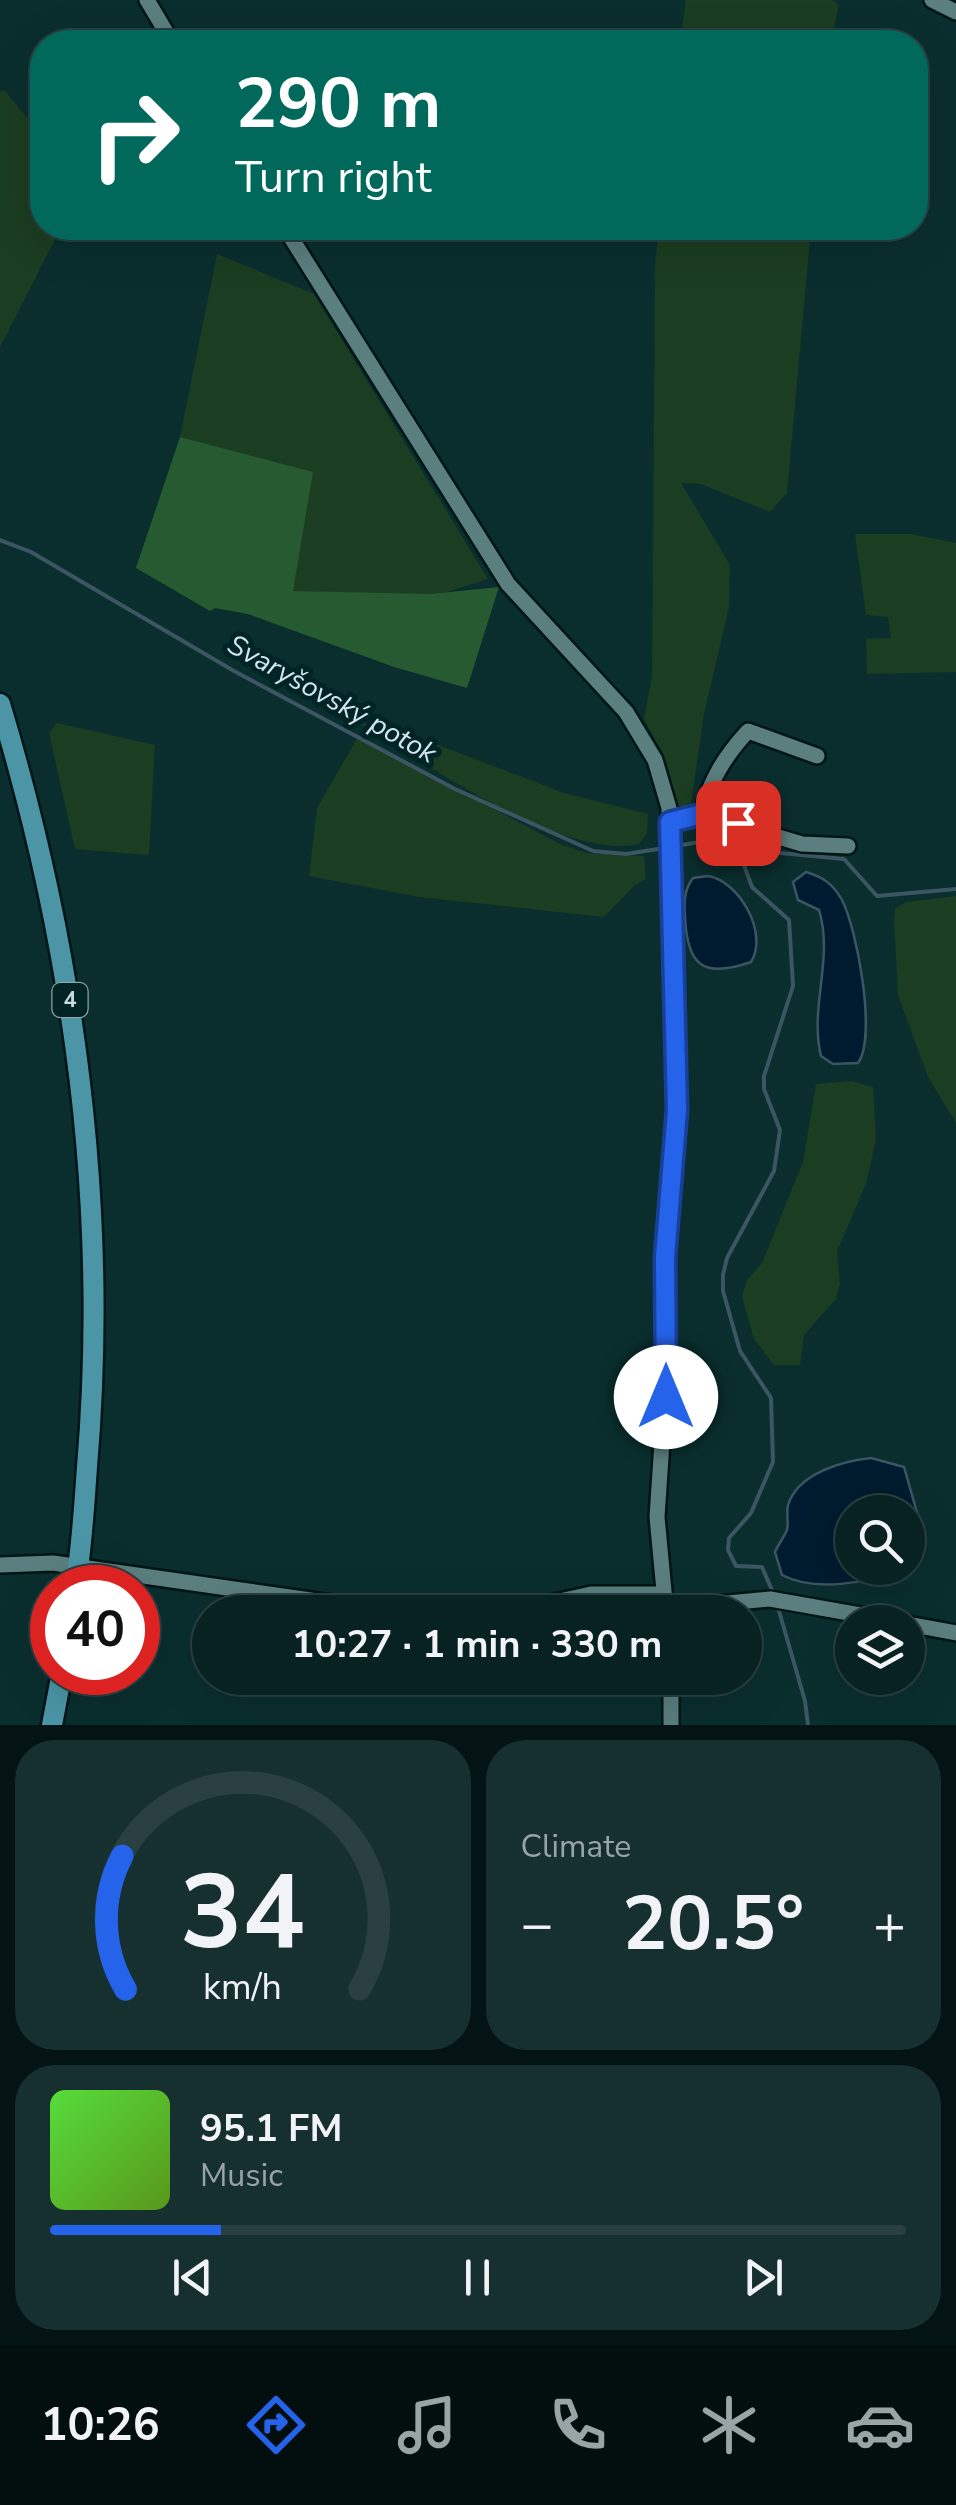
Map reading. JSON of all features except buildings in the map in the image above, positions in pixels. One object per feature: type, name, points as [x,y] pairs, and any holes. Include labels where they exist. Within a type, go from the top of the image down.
[{"type":"main road","name":"4","points":[[0,704],[26,790],[60,937],[84,1104],[96,1302],[78,1565]]},
{"type":"main road","points":[[52,1725],[58,1695]]},
{"type":"street","points":[[147,0],[165,30]]},
{"type":"street","points":[[932,0],[956,12]]},
{"type":"street","points":[[293,240],[508,584],[626,712],[655,760],[670,822],[677,1110],[665,1257],[666,1397],[657,1516],[664,1595]]},
{"type":"street","points":[[702,814],[711,780],[726,755],[748,731],[818,756]]},
{"type":"street","points":[[670,822],[702,814],[802,844],[848,846]]},
{"type":"street","points":[[0,1565],[56,1565]]},
{"type":"street","points":[[160,1587],[236,1595]]},
{"type":"street","points":[[602,1595],[631,1595]]},
{"type":"street","points":[[762,1601],[835,1610]]},
{"type":"street","points":[[925,1627],[956,1633]]},
{"type":"street","points":[[671,1695],[671,1725]]},
{"type":"green space","points":[[686,0],[833,0],[839,5],[834,30],[682,30]]},
{"type":"green space","points":[[0,91],[5,91],[30,121],[30,240],[55,240],[0,347]]},
{"type":"green space","points":[[658,240],[810,240],[787,493],[770,512],[701,484],[681,483],[730,565],[729,607],[704,714],[691,804],[678,810],[662,752],[644,719],[652,677]]},
{"type":"green space","points":[[217,254],[314,294],[488,579],[435,596],[293,591],[180,437]]},
{"type":"green space","points":[[180,437],[313,472],[293,591],[431,594],[499,587],[467,688],[394,667],[248,614],[215,608],[210,611],[136,568]]},
{"type":"green space","points":[[855,534],[911,534],[956,543],[956,672],[867,674],[866,639],[891,638],[888,617],[866,615]]},
{"type":"green space","points":[[357,722],[394,728],[564,793],[648,814],[647,833],[639,844],[608,845],[572,838],[456,783]]},
{"type":"green space","points":[[57,723],[155,745],[149,855],[75,849],[49,733]]},
{"type":"green space","points":[[358,737],[560,844],[586,853],[644,856],[646,879],[604,917],[419,897],[309,876],[317,808]]},
{"type":"green space","points":[[956,896],[956,1123],[928,1077],[898,995],[894,921],[895,909],[906,902]]},
{"type":"green space","points":[[851,1081],[873,1087],[876,1139],[866,1184],[837,1251],[840,1284],[836,1299],[804,1335],[800,1365],[774,1365],[754,1339],[742,1297],[747,1280],[762,1263],[803,1162],[816,1084]]},
{"type":"water","points":[[806,872],[835,890],[854,934],[866,1030],[858,1063],[833,1064],[821,1056],[818,1019],[823,928],[819,910],[798,900],[793,882]]},
{"type":"water","points":[[708,876],[730,887],[748,910],[756,937],[751,962],[720,969],[700,964],[694,957],[686,933],[685,896],[693,878]]},
{"type":"water","points":[[871,1458],[904,1467],[912,1495],[835,1495],[835,1584],[810,1583],[782,1575],[775,1552],[787,1530],[787,1508],[793,1494],[811,1477],[848,1462]]},
{"type":"waterway","name":"Svaryšovský potok","points":[[0,540],[31,552],[234,671],[455,789],[593,851],[626,854],[658,849]]},
{"type":"waterway","name":"Svaryšovský potok","points":[[682,845],[717,839],[738,849],[752,887],[789,920],[793,986],[764,1076],[764,1089],[780,1130],[774,1171],[727,1258],[723,1275],[723,1291],[740,1351],[771,1398],[773,1462],[751,1513],[729,1538],[728,1550],[736,1566],[762,1567],[774,1595]]},
{"type":"waterway","points":[[738,849],[844,859],[877,896],[956,889]]},
{"type":"waterway","name":"Svaryšovský potok","points":[[777,1604],[805,1701],[808,1725]]},
{"type":"route","points":[[666,1397],[665,1257],[677,1110],[670,822],[702,814],[738,823]]}]
